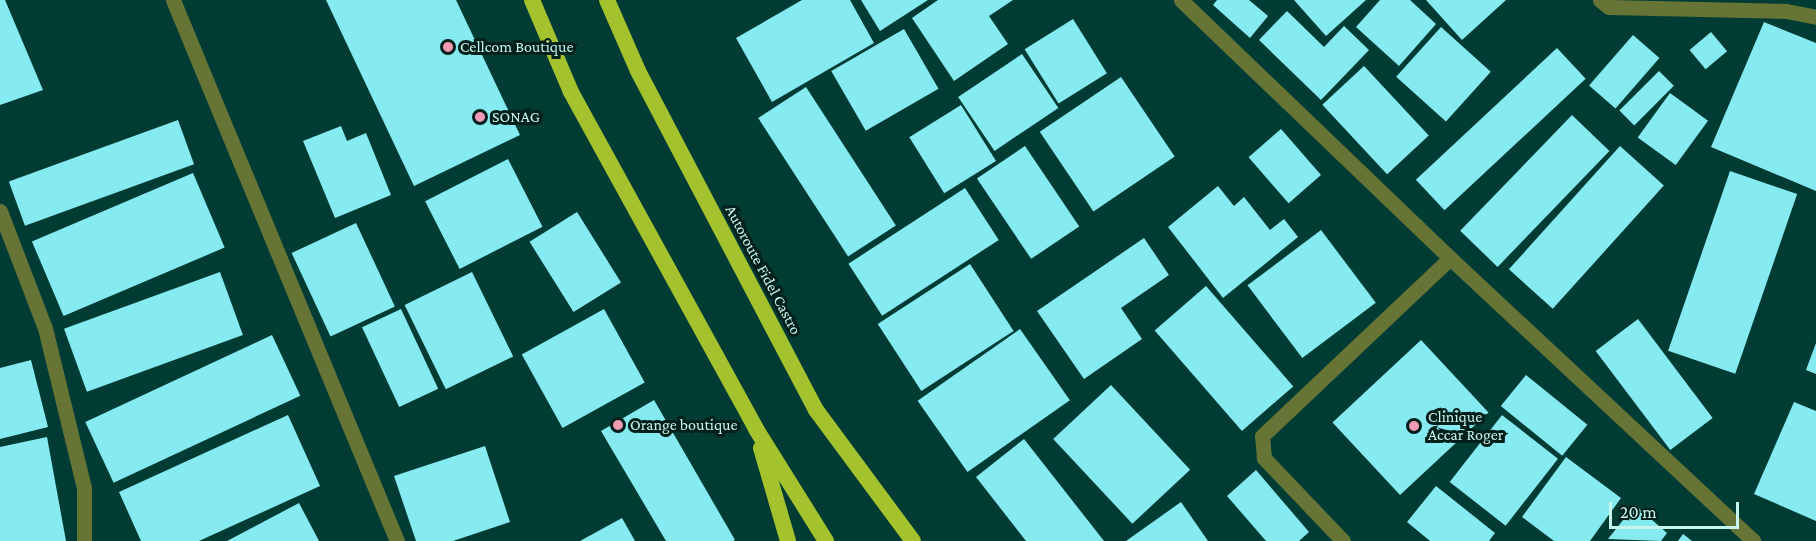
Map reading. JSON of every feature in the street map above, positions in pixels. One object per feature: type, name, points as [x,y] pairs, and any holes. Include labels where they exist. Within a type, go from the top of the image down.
[{"type":"highway","points":[[532,0],[571,93],[756,429],[826,541]]},
{"type":"highway","name":"Autoroute Fidel Castro","points":[[607,0],[638,71],[816,410],[914,541]]},
{"type":"highway","points":[[756,429],[788,541]]},
{"type":"street","points":[[173,0],[397,541]]},
{"type":"street","points":[[1600,0],[1609,7],[1786,11],[1816,16]]},
{"type":"street","points":[[1189,4],[1450,258],[1754,541]]},
{"type":"street","points":[[0,211],[45,328],[84,488],[84,541]]},
{"type":"street","points":[[1343,541],[1264,458],[1262,436],[1450,258]]},
{"type":"building","points":[[0,0],[5,0],[43,90],[0,105]]},
{"type":"building","points":[[326,0],[456,0],[520,135],[414,186]]},
{"type":"building","points":[[802,0],[850,0],[874,43],[772,102],[736,38]]},
{"type":"building","points":[[861,0],[928,0],[880,31]]},
{"type":"building","points":[[938,0],[1013,0],[989,16],[1008,44],[954,81],[912,18]]},
{"type":"building","points":[[1217,0],[1249,0],[1268,16],[1250,38],[1213,5]]},
{"type":"building","points":[[1294,0],[1366,0],[1326,36]]},
{"type":"building","points":[[1380,0],[1410,0],[1436,24],[1399,66],[1356,27]]},
{"type":"building","points":[[1426,0],[1506,0],[1462,40]]},
{"type":"building","points":[[1287,11],[1324,47],[1344,26],[1369,50],[1321,100],[1259,40]]},
{"type":"building","points":[[1073,19],[1107,73],[1059,103],[1025,49]]},
{"type":"building","points":[[1764,22],[1816,43],[1816,191],[1711,147]]},
{"type":"building","points":[[1441,27],[1491,72],[1446,122],[1396,77]]},
{"type":"building","points":[[904,29],[938,89],[866,131],[831,71]]},
{"type":"building","points":[[1711,32],[1727,51],[1706,69],[1690,50]]},
{"type":"building","points":[[1633,35],[1659,58],[1615,109],[1589,86]]},
{"type":"building","points":[[1557,48],[1586,79],[1444,210],[1416,180]]},
{"type":"building","points":[[1022,54],[1058,108],[995,151],[958,97]]},
{"type":"building","points":[[1364,66],[1429,135],[1387,174],[1322,105]]},
{"type":"building","points":[[1659,71],[1674,86],[1634,125],[1619,111]]},
{"type":"building","points":[[1121,77],[1175,157],[1093,211],[1040,132]]},
{"type":"building","points":[[806,87],[896,225],[848,256],[758,118]]},
{"type":"building","points":[[1670,93],[1708,121],[1676,165],[1638,137]]},
{"type":"building","points":[[961,105],[996,161],[944,193],[909,137]]},
{"type":"building","points":[[1572,115],[1609,151],[1498,267],[1460,231]]},
{"type":"building","points":[[178,120],[194,164],[25,226],[9,182]]},
{"type":"building","points":[[341,126],[347,141],[366,133],[391,195],[335,218],[303,141]]},
{"type":"building","points":[[1281,129],[1321,175],[1289,203],[1249,157]]},
{"type":"building","points":[[1025,146],[1079,226],[1031,259],[977,178]]},
{"type":"building","points":[[1620,146],[1664,185],[1553,309],[1509,269]]},
{"type":"building","points":[[508,159],[543,227],[460,269],[425,201]]},
{"type":"building","points":[[1730,171],[1797,194],[1735,374],[1668,351]]},
{"type":"building","points":[[193,173],[225,248],[64,316],[32,241]]},
{"type":"building","points":[[1218,186],[1234,206],[1244,197],[1270,230],[1284,219],[1298,237],[1223,298],[1168,227]]},
{"type":"building","points":[[965,188],[999,240],[882,316],[848,264]]},
{"type":"building","points":[[577,212],[621,282],[573,312],[530,242]]},
{"type":"building","points":[[356,223],[395,306],[331,336],[292,253]]},
{"type":"building","points":[[1321,230],[1376,303],[1302,358],[1248,285]]},
{"type":"building","points":[[1144,238],[1169,275],[1121,308],[1142,339],[1084,379],[1037,311]]},
{"type":"building","points":[[970,264],[1014,331],[921,391],[878,324]]},
{"type":"building","points":[[220,272],[243,335],[87,392],[64,329]]},
{"type":"building","points":[[472,272],[513,356],[446,389],[405,305]]},
{"type":"building","points":[[1206,286],[1293,386],[1242,431],[1155,331]]},
{"type":"building","points":[[401,309],[438,389],[399,407],[362,327]]},
{"type":"building","points":[[604,309],[645,382],[563,428],[522,355]]},
{"type":"building","points":[[1638,319],[1713,418],[1670,450],[1596,351]]},
{"type":"building","points":[[1020,329],[1070,400],[968,472],[918,401]]},
{"type":"building","points":[[272,335],[300,396],[114,483],[85,422]]},
{"type":"building","points":[[1421,340],[1489,412],[1400,495],[1333,423]]},
{"type":"building","points":[[1816,343],[1816,374],[1806,370]]},
{"type":"building","points":[[31,360],[48,427],[0,439],[0,368]]},
{"type":"building","points":[[1526,375],[1587,425],[1562,456],[1501,406]]},
{"type":"building","points":[[1111,385],[1190,470],[1132,524],[1053,439]]},
{"type":"building","points":[[654,400],[735,540],[666,541],[601,431]]},
{"type":"building","points":[[1794,402],[1816,411],[1816,521],[1754,494]]},
{"type":"building","points":[[288,415],[320,486],[199,541],[141,541],[119,492]]},
{"type":"building","points":[[1502,415],[1558,459],[1506,526],[1450,482]]},
{"type":"building","points":[[47,437],[66,541],[0,541],[0,447]]},
{"type":"building","points":[[1024,439],[1104,541],[1026,541],[976,477]]},
{"type":"building","points":[[485,446],[510,522],[453,541],[416,541],[394,476]]},
{"type":"building","points":[[1566,457],[1621,498],[1590,541],[1554,541],[1522,517]]},
{"type":"building","points":[[1256,470],[1309,532],[1299,541],[1266,541],[1227,496]]},
{"type":"building","points":[[1436,486],[1495,533],[1489,541],[1430,541],[1407,522]]},
{"type":"building","points":[[1181,502],[1208,541],[1126,541]]},
{"type":"building","points":[[299,503],[319,541],[227,541]]},
{"type":"building","points":[[1635,505],[1667,533],[1661,541],[1608,539]]},
{"type":"building","points":[[622,518],[635,541],[580,541]]},
{"type":"building","points":[[1683,534],[1692,541],[1678,541]]},
{"type":"place","name":"Cellcom Boutique","points":[[448,47]]},
{"type":"place","name":"SONAG","points":[[480,117]]},
{"type":"place","name":"Orange boutique","points":[[618,425]]},
{"type":"place","name":"Clinique Accar Roger","points":[[1414,426]]}]
